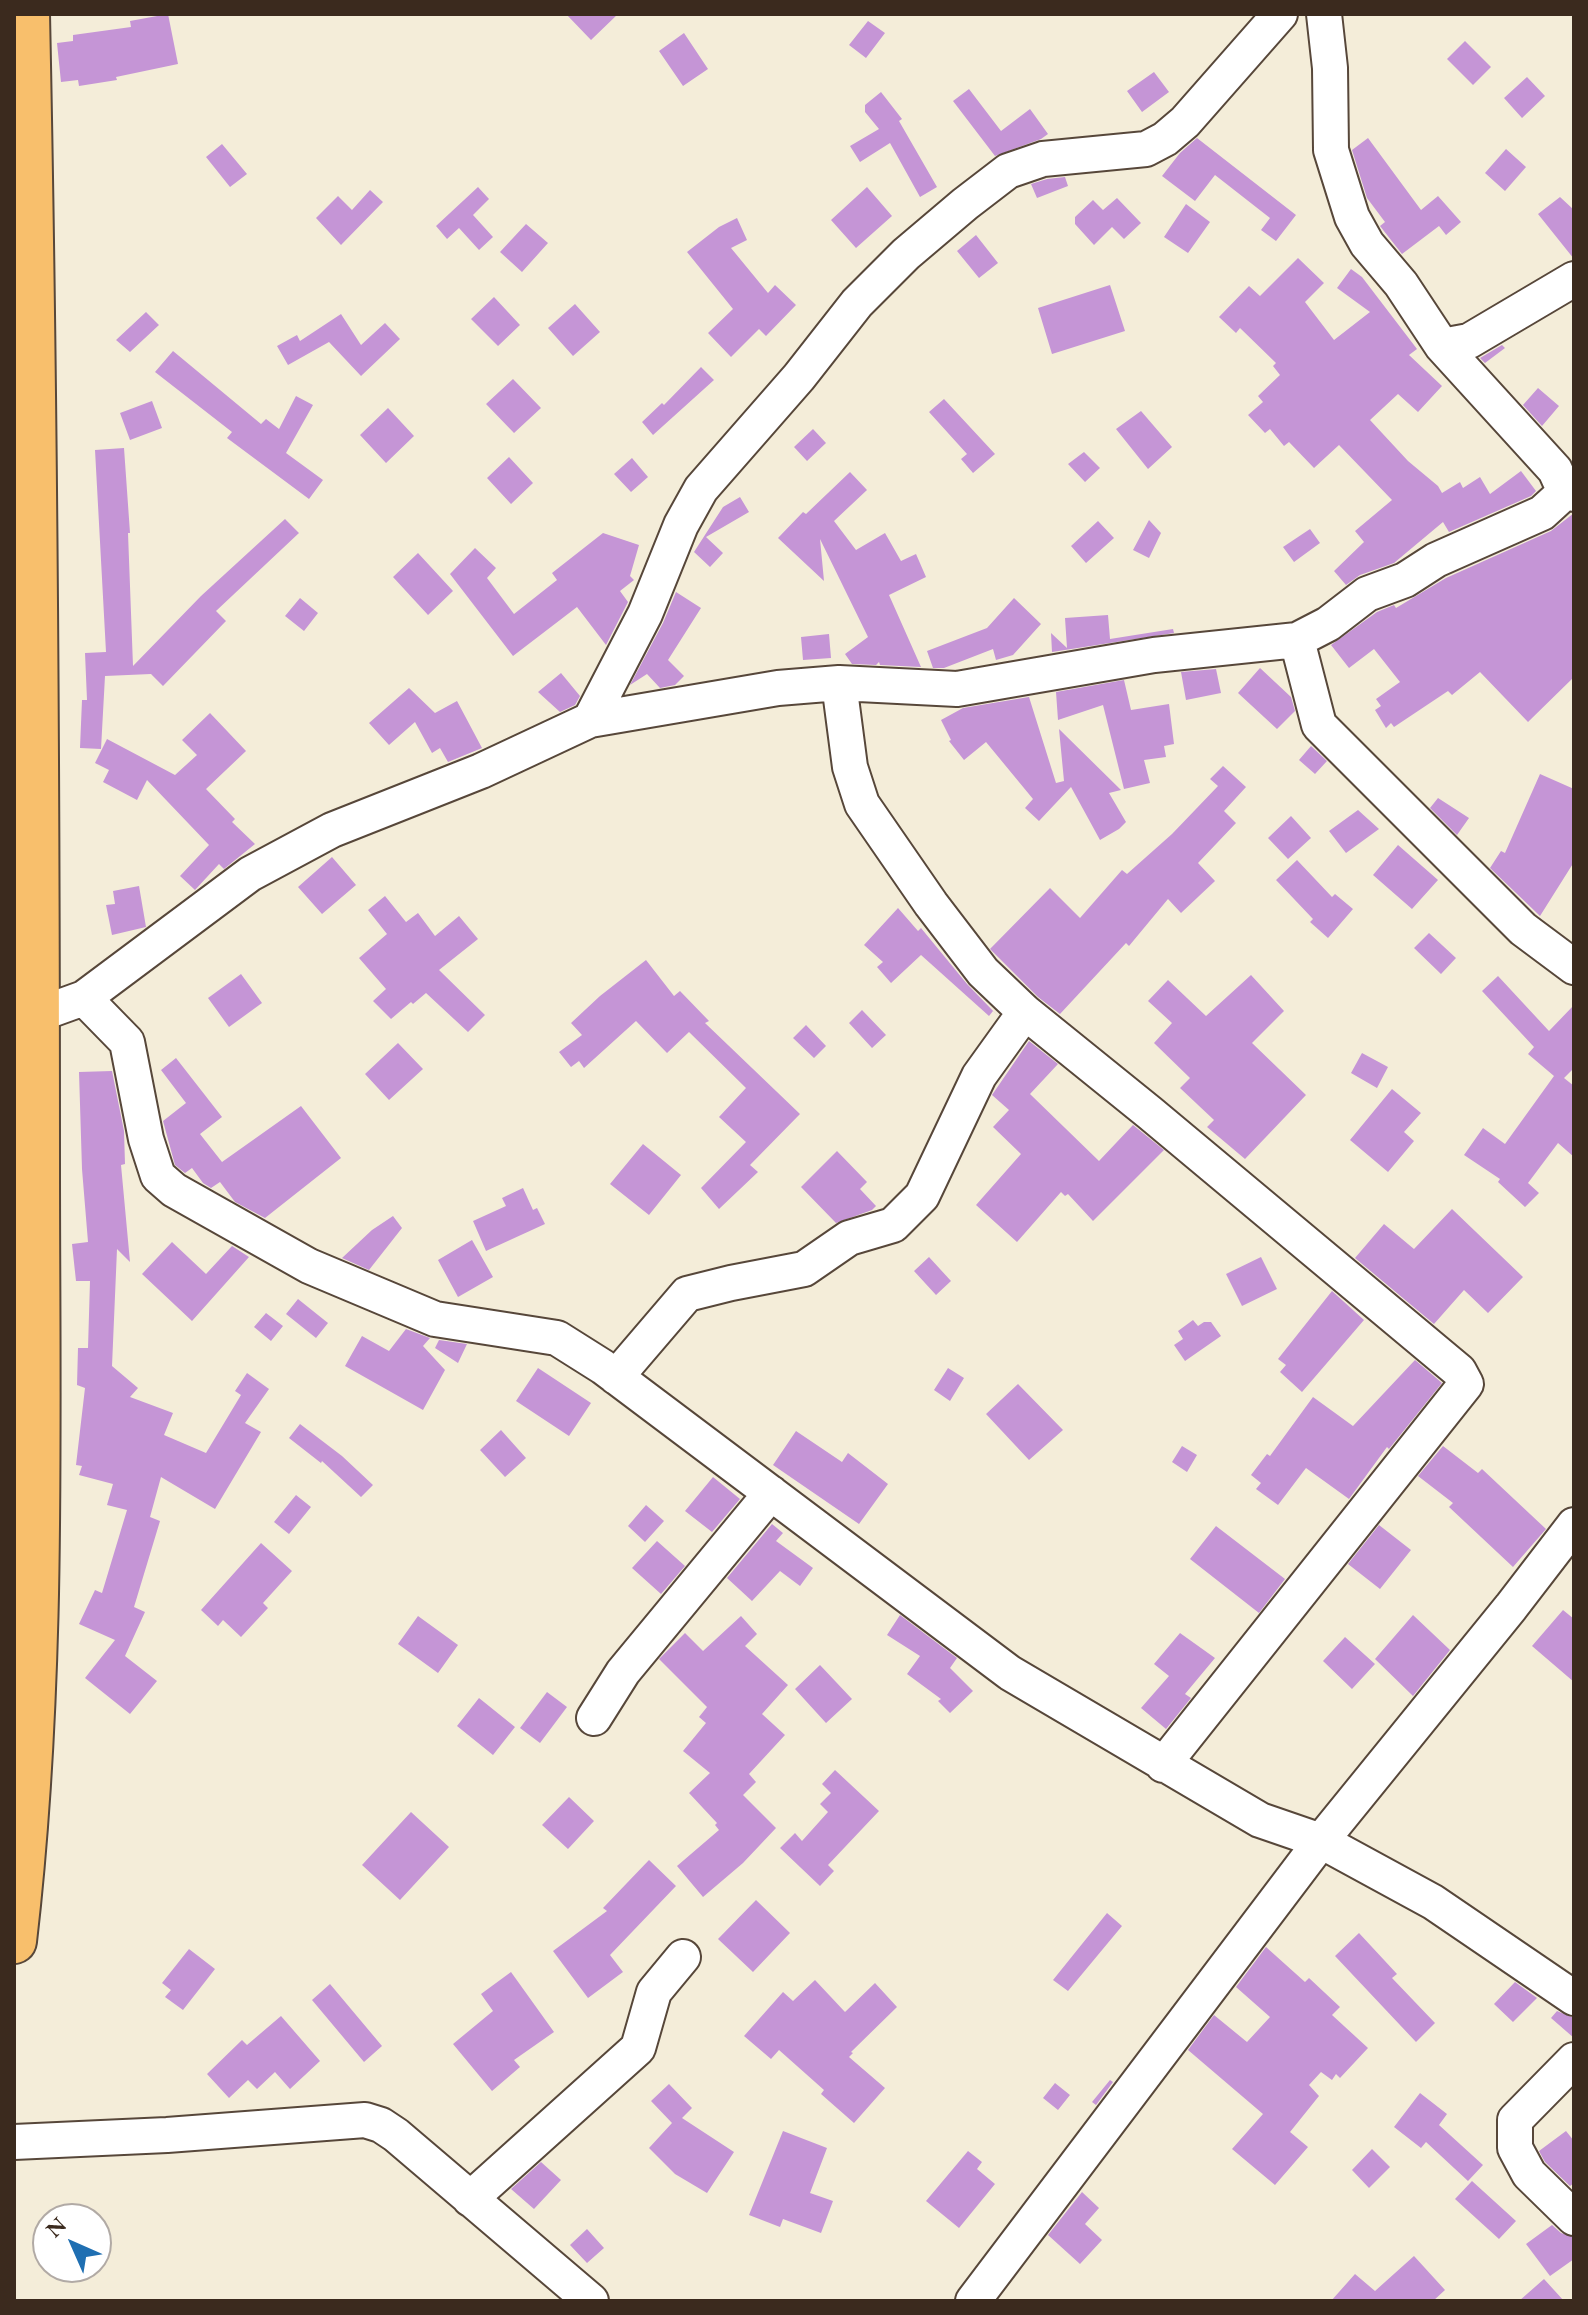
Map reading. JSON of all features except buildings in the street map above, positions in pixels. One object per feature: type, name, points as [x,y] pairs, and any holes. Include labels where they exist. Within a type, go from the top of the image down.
[{"type":"highway","points":[[14,1941],[29,1756],[37,1597],[26,1348],[37,1015],[26,932],[23,313],[27,14]]},
{"type":"street","points":[[590,720],[645,614],[681,525],[701,489],[799,377],[857,303],[906,254],[1008,171],[1043,159],[1146,149],[1165,139],[1185,122],[1280,14]]},
{"type":"street","points":[[37,1015],[84,998],[250,874],[332,830],[481,771],[590,720],[778,688],[839,683],[957,689],[1154,655],[1297,640],[1328,624],[1367,594],[1405,580],[1436,560],[1542,513],[1569,493],[1555,470],[1442,346],[1401,284],[1367,244],[1352,217],[1331,150],[1330,68],[1324,14]]},
{"type":"street","points":[[1442,346],[1469,341],[1574,279]]},
{"type":"street","points":[[1297,640],[1319,725],[1523,929],[1574,967]]},
{"type":"street","points":[[839,683],[850,767],[862,804],[931,904],[983,972],[1025,1012],[1448,1361],[1459,1371],[1466,1384],[1163,1765]]},
{"type":"street","points":[[84,998],[127,1042],[146,1139],[158,1176],[174,1190],[309,1266],[421,1314],[435,1319],[557,1338],[616,1377],[1010,1673],[1260,1820],[1321,1841],[1433,1902],[1574,1998]]},
{"type":"street","points":[[616,1377],[687,1294],[804,1269],[849,1238],[893,1225],[922,1196],[979,1076],[1025,1012]]},
{"type":"street","points":[[594,1718],[623,1672],[771,1493]]},
{"type":"street","points":[[973,2301],[1321,1841],[1574,1525]]},
{"type":"street","points":[[470,2199],[638,2048],[654,1992],[683,1957]]},
{"type":"street","points":[[1574,2060],[1515,2120],[1515,2148],[1529,2174],[1574,2218]]},
{"type":"street","points":[[14,2142],[167,2135],[365,2120],[381,2125],[396,2135],[591,2301]]}]
